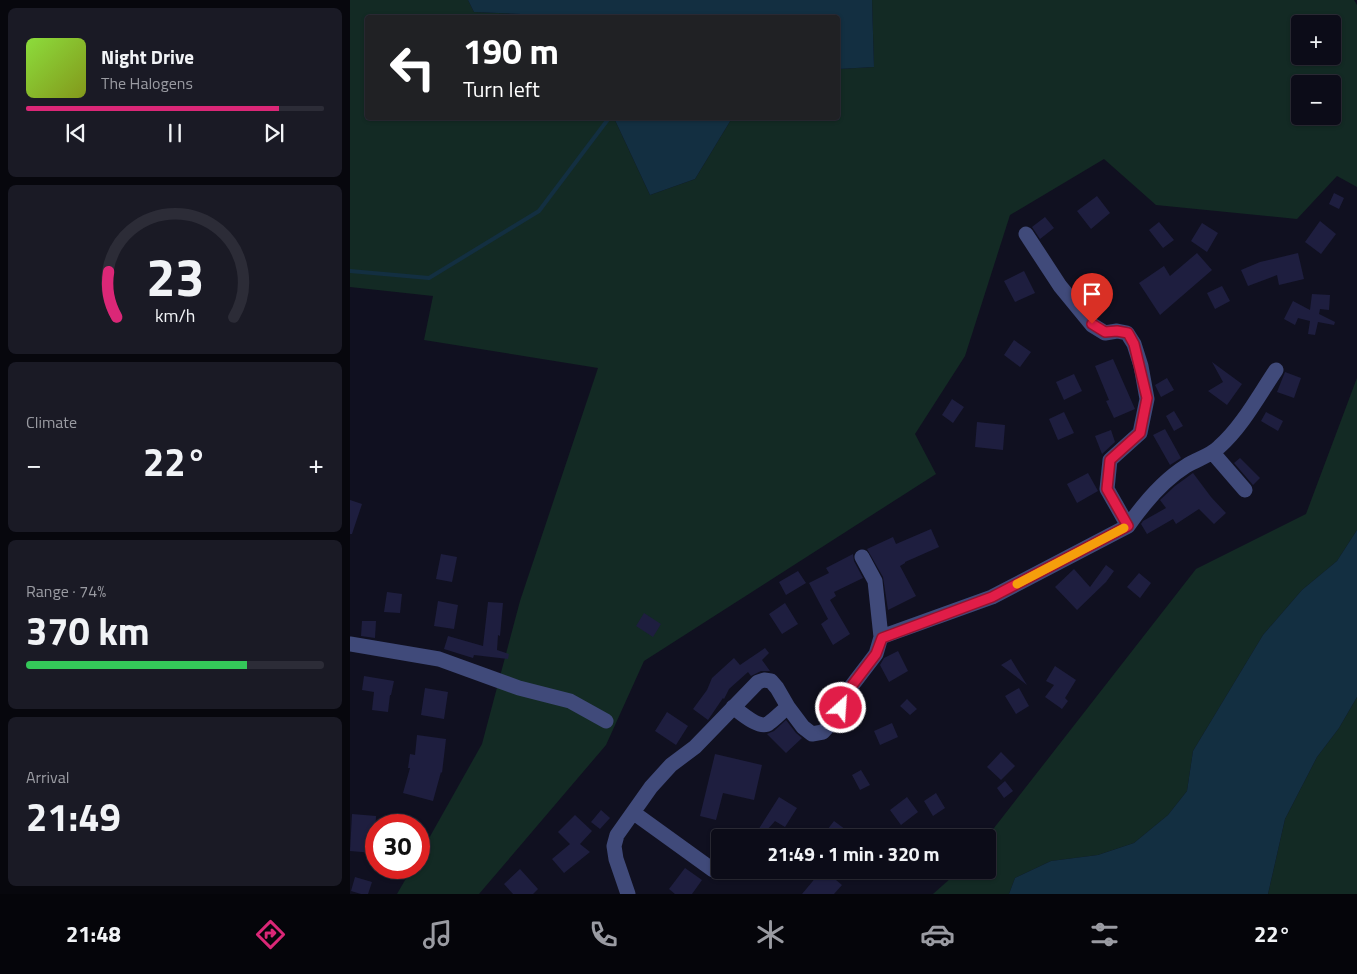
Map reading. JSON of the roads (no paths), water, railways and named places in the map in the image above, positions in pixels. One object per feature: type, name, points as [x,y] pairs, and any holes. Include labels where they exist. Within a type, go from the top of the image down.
[{"type":"street","points":[[1026,234],[1060,286],[1092,324],[1105,332],[1117,331],[1128,333],[1134,344],[1147,398],[1140,433],[1110,460],[1107,489],[1128,526]]},
{"type":"street","points":[[882,638],[992,597],[1128,526],[1153,495],[1172,476],[1188,464],[1221,446],[1242,420],[1276,370]]},
{"type":"street","points":[[1213,452],[1245,490]]},
{"type":"street","points":[[628,894],[616,859],[614,846],[617,835],[651,787],[671,765],[695,747],[758,682],[764,680],[771,681],[803,727],[812,734],[823,732],[836,718],[846,699],[847,692],[876,654],[882,638],[875,581],[862,557]]},
{"type":"street","points":[[350,644],[439,659],[518,688],[570,701],[606,721]]},
{"type":"street","points":[[732,708],[757,724],[764,725],[768,724],[788,707]]},
{"type":"street","points":[[634,813],[711,869]]},
{"type":"water","points":[[468,0],[872,0],[874,67],[840,69],[840,15],[526,15],[474,12]]},
{"type":"water","points":[[615,120],[731,120],[695,179],[650,195]]},
{"type":"water","points":[[1357,530],[1357,697],[1339,728],[1317,757],[1285,819],[1268,894],[1009,894],[1015,878],[1051,861],[1098,855],[1134,843],[1168,815],[1187,791],[1193,751],[1263,635],[1302,590],[1337,561]]},
{"type":"waterway","points":[[350,271],[429,278],[539,211],[607,120]]}]
